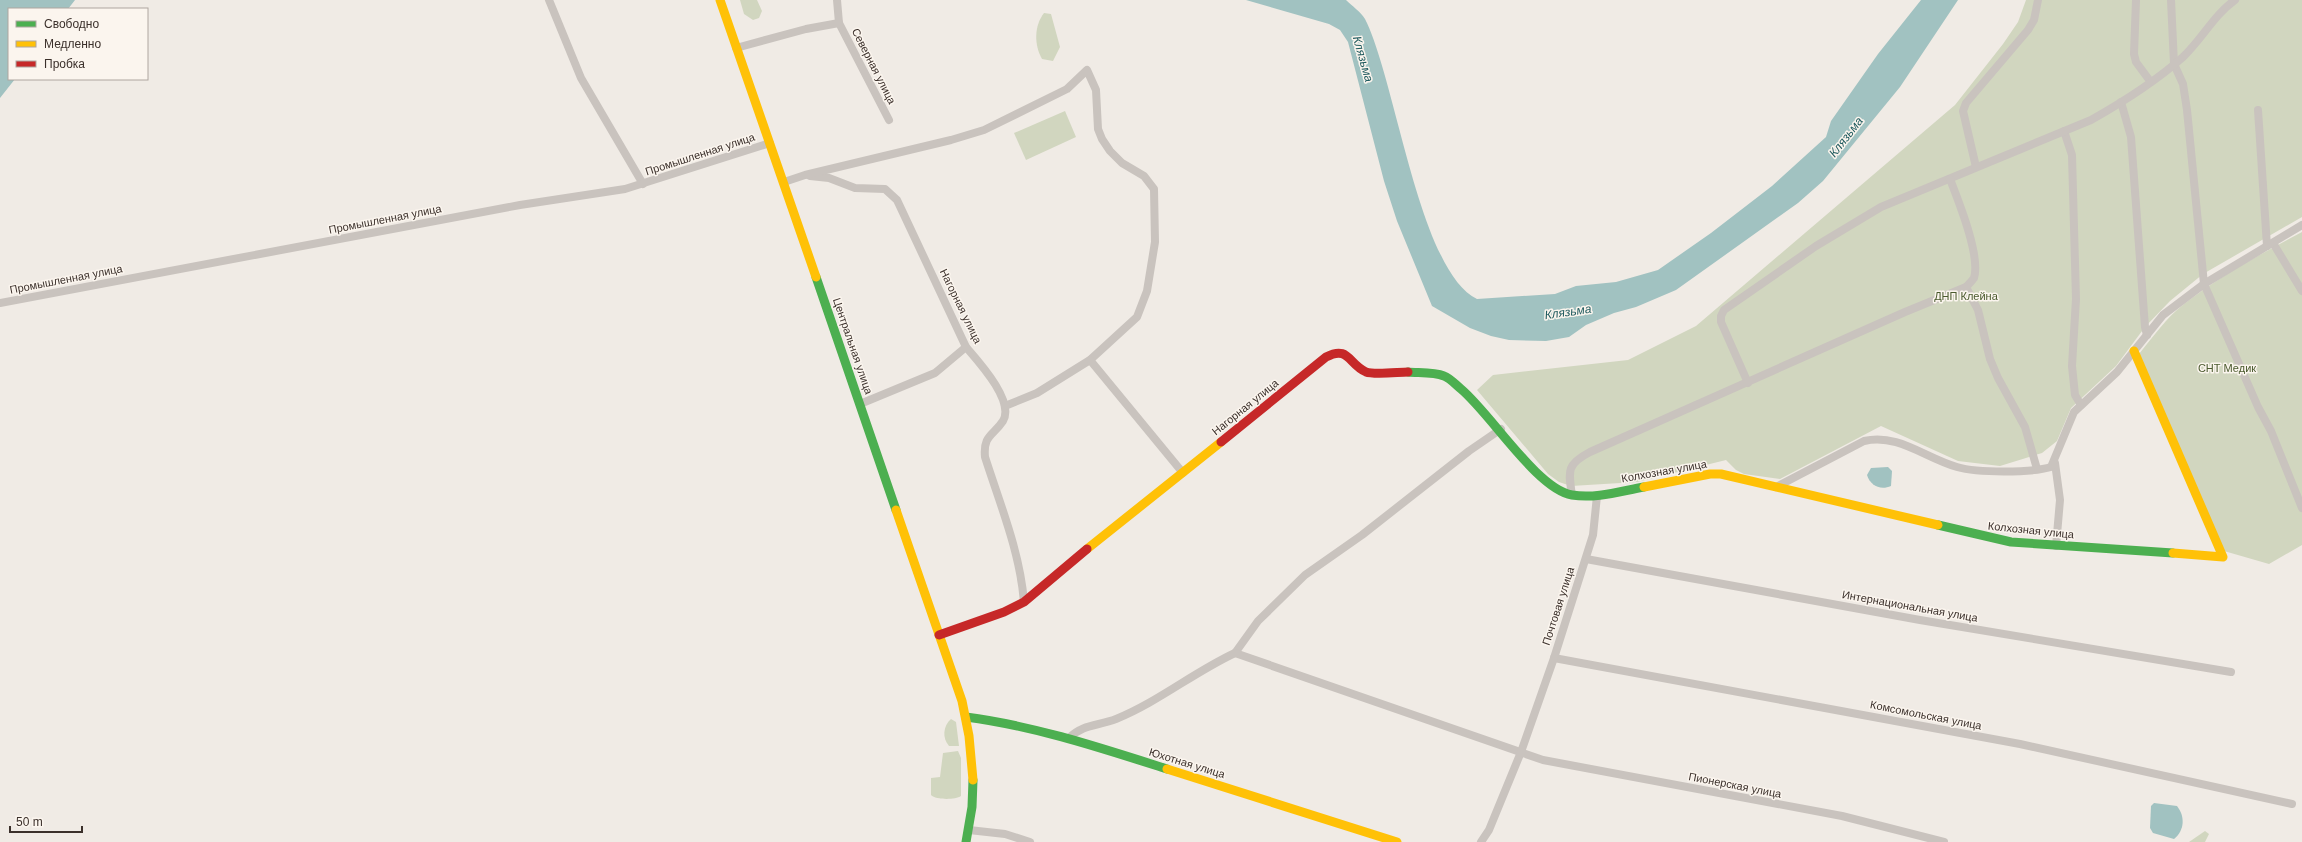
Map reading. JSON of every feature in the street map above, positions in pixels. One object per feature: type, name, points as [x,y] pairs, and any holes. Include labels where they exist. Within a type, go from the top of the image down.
[{"type":"street","points":[[549,0],[581,78],[643,184]]},
{"type":"street","name":"Центральная улица","points":[[720,0],[962,701],[966,717],[972,767],[969,830],[966,842]]},
{"type":"street","name":"Северная улица","points":[[837,0],[839,23],[889,120]]},
{"type":"street","points":[[1976,167],[1963,111],[1966,103],[2028,30],[2034,20],[2038,0]]},
{"type":"street","points":[[2136,0],[2134,54],[2136,62],[2150,81]]},
{"type":"street","points":[[2171,0],[2174,64],[2183,84],[2187,110],[2204,284],[2258,408],[2271,431],[2302,508]]},
{"type":"street","points":[[1748,383],[1721,322],[1720,316],[1724,310],[1816,246],[1881,207],[2091,120],[2122,102],[2174,64],[2192,48],[2215,18],[2235,0]]},
{"type":"street","name":"Северная улица","points":[[736,48],[806,29],[839,23]]},
{"type":"street","points":[[784,182],[805,175],[951,140],[984,130],[1066,89],[1087,70],[1096,90],[1096,117],[1102,140],[1122,163],[1150,181],[1154,189],[1155,242],[1149,269],[1147,291],[1141,309],[1129,326],[1090,360],[1037,393],[1005,406],[1006,413],[1002,421],[987,437],[984,448],[985,457],[1007,524],[1016,558],[1024,602]]},
{"type":"street","points":[[2122,102],[2131,136],[2145,327],[2147,335]]},
{"type":"street","points":[[2258,110],[2270,244],[2302,291]]},
{"type":"street","points":[[2064,131],[2072,154],[2076,299],[2072,366],[2075,395],[2081,404]]},
{"type":"street","name":"Промышленная улица","points":[[0,303],[643,184],[770,144]]},
{"type":"street","name":"Нагорная улица","points":[[805,175],[829,178],[855,188],[878,187],[892,194],[966,347],[990,376],[1001,395],[1005,406]]},
{"type":"street","points":[[1572,495],[1569,476],[1571,466],[1576,460],[1905,312],[1966,287],[1973,279],[1975,270],[1970,235],[1950,179]]},
{"type":"street","points":[[1776,487],[1864,441],[1876,438],[1888,439],[1956,467],[1984,471],[2051,467],[2055,463],[2074,412],[2117,372],[2163,315],[2204,284],[2302,225]]},
{"type":"street","points":[[1966,287],[1978,310],[1990,358],[1998,378],[2025,427],[2037,469]]},
{"type":"street","points":[[860,404],[935,373],[966,347]]},
{"type":"street","name":"Колхозная улица","points":[[1597,496],[1710,474],[1721,474],[1986,538],[2056,546],[2223,557],[2134,351]]},
{"type":"street","name":"Нагорная улица","points":[[940,635],[1004,612],[1024,602],[1118,522],[1183,473],[1326,357],[1336,352],[1343,353],[1368,372],[1409,372],[1445,376],[1460,386],[1498,426]]},
{"type":"street","points":[[1090,360],[1183,473]]},
{"type":"street","points":[[1069,738],[1077,730],[1116,719],[1235,654],[1258,621],[1305,575],[1362,535],[1469,451],[1498,426],[1548,484],[1559,491],[1572,495],[1597,496]]},
{"type":"street","points":[[2055,463],[2060,500],[2056,546]]},
{"type":"street","name":"Почтовая улица","points":[[1482,842],[1489,830],[1521,752],[1554,658],[1586,559],[1595,523],[1597,496]]},
{"type":"street","name":"Интернациональная улица","points":[[1586,559],[1920,620],[2231,672]]},
{"type":"street","name":"Пионерская улица","points":[[1235,654],[1244,655],[1543,760],[1842,816],[1944,842]]},
{"type":"street","name":"Комсомольская улица","points":[[1554,658],[2020,744],[2292,804]]},
{"type":"street","name":"Юхотная улица","points":[[966,717],[1010,723],[1069,738],[1397,842]]},
{"type":"street","points":[[969,830],[1005,834],[1030,842]]},
{"type":"green space","points":[[740,0],[757,0],[762,11],[759,18],[753,20],[744,14]]},
{"type":"green space","name":"ДНП Клейна","points":[[2026,0],[2302,0],[2302,217],[2203,274],[2170,301],[2145,327],[2116,366],[2071,408],[2057,441],[2042,453],[2000,466],[1958,461],[1881,426],[1780,479],[1744,474],[1736,470],[1726,460],[1637,482],[1571,486],[1559,482],[1548,474],[1477,390],[1493,375],[1628,360],[1696,326],[1955,105],[2003,44],[2018,22]]},
{"type":"green space","points":[[1044,13],[1051,14],[1060,47],[1053,61],[1042,59],[1036,42],[1038,24]]},
{"type":"green space","points":[[1065,111],[1076,137],[1026,160],[1014,133]]},
{"type":"green space","name":"СНТ Медик","points":[[2302,232],[2302,545],[2269,564],[2224,551],[2139,354],[2177,309],[2227,274]]},
{"type":"green space","points":[[951,719],[956,722],[959,746],[949,746],[944,736],[946,725]]},
{"type":"green space","points":[[958,751],[961,758],[961,796],[946,799],[933,797],[931,795],[931,778],[940,777],[943,753]]},
{"type":"green space","points":[[2205,831],[2209,834],[2205,842],[2189,842]]},
{"type":"water","points":[[0,0],[75,0],[69,8],[8,8],[8,80],[14,80],[0,98]]},
{"type":"water","name":"Клязьма","points":[[1246,0],[1346,0],[1363,16],[1376,47],[1424,214],[1439,252],[1457,281],[1477,299],[1555,294],[1576,286],[1616,282],[1658,270],[1711,233],[1772,186],[1826,137],[1831,121],[1878,54],[1921,0],[1958,0],[1900,87],[1823,181],[1798,203],[1676,290],[1636,307],[1614,313],[1586,325],[1569,337],[1546,341],[1509,340],[1491,336],[1470,328],[1432,306],[1397,221],[1384,181],[1348,42],[1340,30],[1329,24]]},
{"type":"water","points":[[1888,467],[1892,471],[1891,486],[1883,488],[1870,482],[1867,475],[1871,468]]},
{"type":"water","points":[[2154,803],[2177,806],[2180,810],[2183,823],[2178,835],[2174,839],[2153,833],[2150,828],[2151,806]]},
{"type":"traffic: fast","points":[[816,277],[896,510]]},
{"type":"traffic: fast","points":[[1408,372],[1436,374],[1451,380],[1473,400],[1529,465],[1558,490],[1572,495],[1590,496],[1644,487]]},
{"type":"traffic: fast","points":[[1938,525],[2011,542],[2173,553]]},
{"type":"traffic: fast","points":[[966,717],[1043,732],[1167,769]]},
{"type":"traffic: fast","points":[[966,842],[972,807],[973,780]]},
{"type":"traffic: slow","points":[[720,0],[816,277]]},
{"type":"traffic: slow","points":[[2134,351],[2223,557],[2173,553]]},
{"type":"traffic: slow","points":[[1087,549],[1221,442]]},
{"type":"traffic: slow","points":[[1644,487],[1710,474],[1721,474],[1938,525]]},
{"type":"traffic: slow","points":[[896,510],[962,701],[969,736],[973,780]]},
{"type":"traffic: slow","points":[[1167,769],[1397,842]]},
{"type":"traffic: jam","points":[[1221,442],[1326,357],[1334,354],[1344,354],[1360,369],[1370,373],[1408,372]]},
{"type":"traffic: jam","points":[[939,635],[1004,612],[1024,602],[1087,549]]}]
